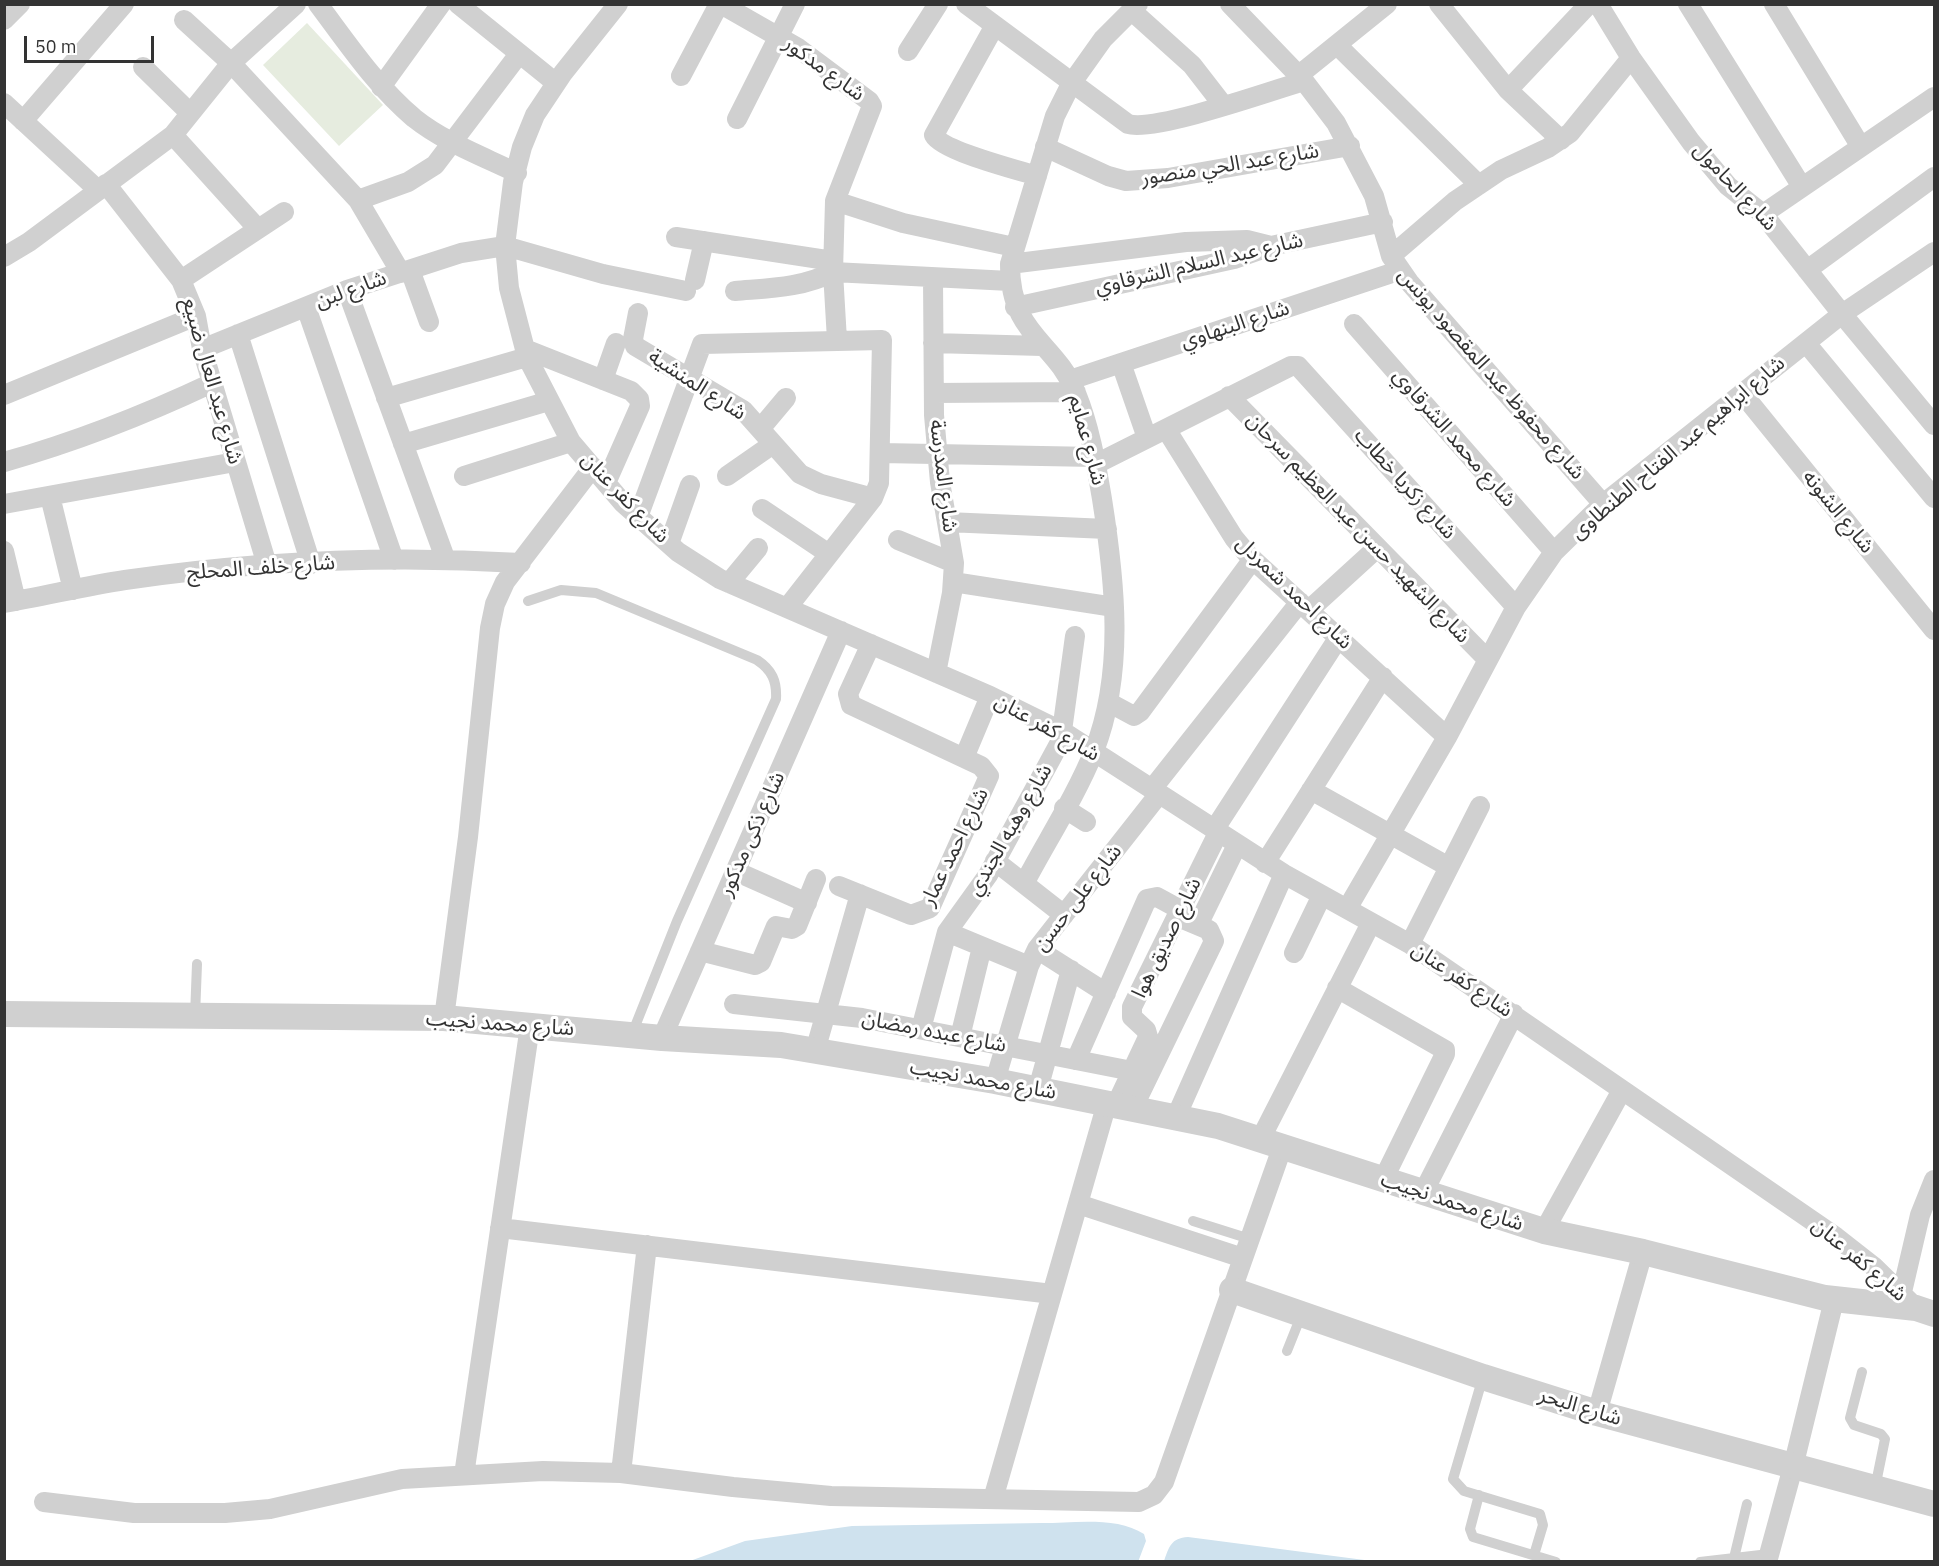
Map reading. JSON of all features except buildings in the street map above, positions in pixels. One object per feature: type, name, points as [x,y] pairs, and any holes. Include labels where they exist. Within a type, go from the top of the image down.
[{"type":"street","points":[[4,20],[20,4]]},
{"type":"street","points":[[24,121],[124,4]]},
{"type":"street","points":[[4,256],[173,135],[231,63],[296,4]]},
{"type":"street","points":[[318,4],[381,87],[415,119],[453,142],[517,173]]},
{"type":"street","points":[[381,87],[441,4]]},
{"type":"street","points":[[458,4],[556,83]]},
{"type":"street","name":"شارع كفر عنان","points":[[618,4],[556,83],[535,115],[522,147],[507,216],[505,246],[515,321],[526,353],[549,401],[571,442],[638,517],[669,544],[729,583],[990,696],[1064,732],[1265,863],[1410,944],[1836,1237],[1917,1305]]},
{"type":"street","points":[[681,76],[720,4]]},
{"type":"street","name":"شارع مدكور","points":[[720,4],[779,36],[869,101],[872,106],[835,201],[833,267],[837,340]]},
{"type":"street","points":[[737,119],[795,4]]},
{"type":"street","points":[[908,51],[938,4]]},
{"type":"street","points":[[966,4],[1071,84],[1128,124],[1136,126],[1173,120],[1301,78],[1387,4]]},
{"type":"street","points":[[1439,4],[1508,90],[1560,140]]},
{"type":"street","points":[[1508,90],[1589,4]]},
{"type":"street","name":"شارع الحامول","points":[[1598,4],[1631,58],[1691,142],[1728,186],[1763,214],[1842,314],[1935,425]]},
{"type":"street","points":[[1688,4],[1802,187]]},
{"type":"street","points":[[1774,4],[1861,147]]},
{"type":"street","points":[[1135,8],[1192,65],[1223,105]]},
{"type":"street","name":"شارع عمايم","points":[[1024,884],[1094,752],[1108,702],[1113,667],[1114,607],[1107,529],[1096,460],[1073,386],[1015,307],[1011,264],[1055,116],[1071,84],[1103,39],[1135,8]]},
{"type":"street","name":"شارع محفوظ عبد المقصود يونس","points":[[1241,8],[1301,78],[1350,146],[1383,222],[1396,263],[1430,308],[1604,504]]},
{"type":"street","points":[[184,20],[231,63],[358,200],[406,271],[429,322]]},
{"type":"street","points":[[994,27],[934,135],[936,140],[959,150],[1037,176]]},
{"type":"street","points":[[1337,45],[1479,185]]},
{"type":"street","points":[[358,200],[408,182],[435,165],[519,54]]},
{"type":"street","points":[[1396,263],[1455,201],[1501,170],[1560,140],[1586,116],[1631,58]]},
{"type":"street","points":[[143,67],[190,113]]},
{"type":"street","points":[[1763,214],[1935,97]]},
{"type":"street","name":"شارع عبد العال ضبيع","points":[[4,103],[102,187],[181,280],[196,316],[202,349],[267,565]]},
{"type":"street","points":[[173,135],[258,229]]},
{"type":"street","name":"شارع عبد الحي منصور","points":[[1045,147],[1108,176],[1126,181],[1168,178],[1350,146]]},
{"type":"street","points":[[1807,270],[1935,177]]},
{"type":"street","points":[[835,201],[903,223],[1011,264]]},
{"type":"street","points":[[181,280],[284,212]]},
{"type":"street","name":"شارع عبد السلام الشرقاوي","points":[[1015,307],[1234,259],[1271,246],[1383,222]]},
{"type":"street","points":[[676,237],[833,267],[933,278],[1011,264],[1186,243],[1246,240],[1271,246]]},
{"type":"street","points":[[505,246],[603,274],[690,286],[704,241]]},
{"type":"street","name":"شارع لبن","points":[[202,349],[347,290],[461,253],[505,246]]},
{"type":"street","name":"شارع ابراهيم عبد الفتاح الطنطاوى","points":[[1347,909],[1447,737],[1516,607],[1554,552],[1604,504],[1842,314],[1935,252]]},
{"type":"street","name":"شارع البنهاوي","points":[[934,393],[1073,386],[1120,363],[1396,263]]},
{"type":"street","points":[[735,291],[787,287],[818,280],[833,267]]},
{"type":"street","name":"شارع المدرسة","points":[[933,278],[937,453],[953,572],[936,673]]},
{"type":"street","points":[[347,290],[445,558]]},
{"type":"street","points":[[306,307],[394,560]]},
{"type":"street","name":"شارع المنشية","points":[[638,313],[633,344],[743,411],[800,474],[821,484],[873,498]]},
{"type":"street","points":[[4,395],[196,316]]},
{"type":"street","name":"شارع محمد الشرقاوي","points":[[1354,324],[1554,552]]},
{"type":"street","points":[[238,334],[311,564]]},
{"type":"street","points":[[638,517],[702,344],[878,338],[884,343],[879,483],[873,498],[787,608]]},
{"type":"street","points":[[603,381],[616,343]]},
{"type":"street","points":[[933,343],[1042,346]]},
{"type":"street","points":[[1806,343],[1935,498]]},
{"type":"street","points":[[387,398],[526,353],[603,381],[631,392],[639,399],[640,406],[606,483]]},
{"type":"street","points":[[1120,363],[1147,438]]},
{"type":"street","name":"شارع زكريا خطاب","points":[[1228,396],[1291,366],[1298,366],[1516,607]]},
{"type":"street","points":[[4,462],[64,446],[134,420],[212,383]]},
{"type":"street","name":"شارع الشونه","points":[[1742,393],[1935,630]]},
{"type":"street","points":[[881,453],[937,453],[1096,460],[1166,429],[1228,396]]},
{"type":"street","name":"شارع الشهيد حسن عبد العظيم سرحان","points":[[1228,396],[1488,660]]},
{"type":"street","points":[[727,476],[766,436],[786,398]]},
{"type":"street","points":[[404,444],[549,401]]},
{"type":"street","name":"شارع احمد شمردل","points":[[1166,429],[1234,538],[1253,559],[1447,737]]},
{"type":"street","points":[[464,476],[571,442]]},
{"type":"street","points":[[4,504],[235,462]]},
{"type":"street","points":[[444,1018],[468,837],[490,628],[495,604],[505,582],[592,467]]},
{"type":"street","points":[[669,544],[690,485]]},
{"type":"street","points":[[50,496],[73,590]]},
{"type":"street","points":[[762,509],[829,554]]},
{"type":"street","points":[[947,522],[1107,529]]},
{"type":"street","points":[[898,540],[953,572],[1114,607]]},
{"type":"street","points":[[729,583],[758,548]]},
{"type":"street","name":"شارع على حسن","points":[[995,1081],[1033,958],[1156,792],[1305,606],[1377,548]]},
{"type":"street","points":[[4,551],[10,602]]},
{"type":"street","name":"شارع خلف المحلج","points":[[10,602],[124,580],[267,565],[445,558],[520,563]]},
{"type":"street","points":[[1108,702],[1130,715],[1134,716],[1140,712],[1253,559]]},
{"type":"street","name":"شارع ذكى مدكور","points":[[662,1038],[841,631]]},
{"type":"street","points":[[1064,732],[1075,636]]},
{"type":"street","name":"شارع صديق هوا","points":[[1119,1105],[1148,1037],[1146,1030],[1130,1013],[1180,913],[1216,831],[1339,637]]},
{"type":"street","name":"شارع احمد عمار","points":[[839,886],[911,915],[930,909],[989,776],[984,768],[851,705],[848,693],[871,644]]},
{"type":"street","points":[[1265,863],[1383,677]]},
{"type":"street","points":[[964,758],[990,696]]},
{"type":"street","name":"شارع وهبه الجندي","points":[[921,1029],[947,932],[995,861],[1064,732]]},
{"type":"street","points":[[1311,790],[1389,836],[1449,867]]},
{"type":"street","points":[[1410,944],[1480,806]]},
{"type":"street","points":[[1064,808],[1086,822]]},
{"type":"street","points":[[1198,925],[1237,845]]},
{"type":"street","points":[[995,861],[1064,915]]},
{"type":"street","points":[[735,871],[807,903]]},
{"type":"street","points":[[1176,1117],[1284,874]]},
{"type":"street","points":[[700,951],[758,964],[764,960],[775,927],[780,925],[796,928],[816,879]]},
{"type":"street","points":[[815,1051],[860,894]]},
{"type":"street","points":[[1294,952],[1322,895]]},
{"type":"street","points":[[993,1499],[1077,1204],[1119,1105],[1214,941],[1209,930],[1157,897],[1147,899],[1076,1059]]},
{"type":"street","points":[[44,1502],[134,1513],[225,1513],[282,1507],[402,1479],[543,1471],[621,1473],[792,1493],[1132,1503],[1154,1495],[1164,1482],[1250,1239],[1271,1144],[1337,988],[1371,923]]},
{"type":"street","points":[[947,932],[982,947],[1033,958],[1071,970],[1106,993]]},
{"type":"street","points":[[960,1037],[982,947]]},
{"type":"street","points":[[1038,1089],[1071,970]]},
{"type":"street","points":[[1337,988],[1443,1046],[1445,1054],[1383,1180]]},
{"type":"street","name":"شارع عبده رمضان","points":[[734,1004],[825,1014],[921,1029],[1132,1071]]},
{"type":"street","name":"شارع محمد نجيب","points":[[4,1014],[444,1018],[662,1038],[781,1045],[995,1081],[1218,1126],[1544,1231],[1642,1252],[1834,1300],[1917,1305]]},
{"type":"street","points":[[1424,1191],[1514,1014]]},
{"type":"street","points":[[464,1475],[530,1026]]},
{"type":"street","points":[[1544,1231],[1622,1090]]},
{"type":"street","points":[[1917,1305],[1920,1215],[1935,1180]]},
{"type":"street","points":[[1077,1204],[1243,1258]]},
{"type":"street","points":[[501,1228],[1052,1294]]},
{"type":"street","points":[[621,1473],[647,1245]]},
{"type":"street","points":[[1597,1413],[1642,1252]]},
{"type":"street","name":"شارع البحر","points":[[1232,1290],[1301,1316],[1597,1413],[1935,1504]]},
{"type":"street","points":[[1768,1558],[1794,1467],[1834,1300]]},
{"type":"lane","points":[[528,601],[561,590],[596,593],[757,660],[766,667],[777,688],[776,699],[677,921],[632,1035]]},
{"type":"lane","points":[[195,1016],[197,964]]},
{"type":"lane","points":[[1193,1221],[1250,1239]]},
{"type":"lane","points":[[1287,1351],[1301,1316]]},
{"type":"lane","points":[[1862,1372],[1850,1418],[1854,1425],[1881,1434],[1885,1439],[1875,1488]]},
{"type":"lane","points":[[1484,1377],[1453,1473],[1459,1489],[1540,1514],[1543,1526],[1534,1555]]},
{"type":"lane","points":[[1479,1495],[1470,1535],[1556,1562]]},
{"type":"lane","points":[[1734,1558],[1747,1504]]},
{"type":"lane","points":[[1700,1562],[1734,1558],[1768,1558]]},
{"type":"shaded area","points":[[307,23],[383,105],[339,146],[263,65]]},
{"type":"water","points":[[1094,1522],[1121,1525],[1144,1534],[1146,1541],[1138,1562],[690,1561],[745,1541],[852,1526]]},
{"type":"water","points":[[1188,1537],[1372,1561],[1164,1561],[1174,1541]]}]
